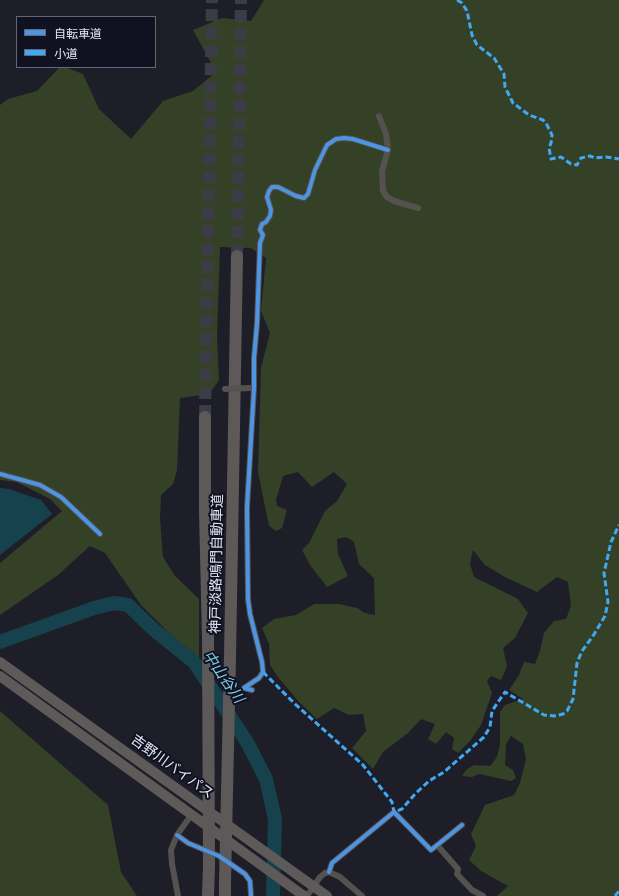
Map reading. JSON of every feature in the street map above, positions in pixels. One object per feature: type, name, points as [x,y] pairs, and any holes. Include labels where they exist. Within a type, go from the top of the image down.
[{"type":"highway","name":"神戸淡路鳴門自動車道","points":[[225,896],[237,256]]},
{"type":"highway","name":"神戸淡路鳴門自動車道","points":[[205,417],[205,512],[208,638],[208,896]]},
{"type":"highway","name":"吉野川バイパス","points":[[0,662],[327,896]]},
{"type":"highway","name":"吉野川バイパス","points":[[0,676],[304,896]]},
{"type":"street","points":[[379,116],[386,134],[388,150],[382,171],[382,191],[387,197],[394,201],[418,208]]},
{"type":"street","points":[[252,690],[244,688],[259,678],[263,672],[248,599],[247,508],[260,242],[263,235],[260,230],[262,224],[266,222],[270,216],[271,210],[267,197],[272,187],[278,187],[296,196],[304,198],[308,194],[315,170],[327,145],[336,140],[344,138],[353,139],[388,150]]},
{"type":"street","points":[[225,389],[252,388]]},
{"type":"street","points":[[0,474],[40,485],[61,497],[100,534]]},
{"type":"street","points":[[307,896],[320,878],[325,873],[329,872],[332,863],[394,812],[430,850],[462,825]]},
{"type":"street","points":[[178,896],[171,850],[173,841],[177,834],[192,814]]},
{"type":"street","points":[[177,834],[188,843],[219,856],[245,874],[250,881],[251,896]]},
{"type":"street","points":[[437,845],[458,869],[457,874],[472,890],[483,896]]},
{"type":"street","points":[[329,872],[340,877],[362,896]]},
{"type":"street","points":[[467,896],[472,890]]},
{"type":"green space","points":[[264,0],[619,0],[619,896],[497,896],[508,886],[481,871],[469,860],[476,846],[471,834],[485,805],[514,795],[520,783],[526,759],[523,744],[511,736],[506,744],[505,765],[513,770],[516,778],[511,781],[479,774],[472,777],[462,776],[467,769],[474,765],[490,766],[497,757],[500,744],[500,712],[505,705],[523,699],[509,690],[519,675],[524,662],[535,664],[544,633],[554,621],[566,619],[571,606],[568,582],[557,577],[537,592],[505,577],[485,565],[473,550],[470,564],[474,577],[518,599],[528,613],[515,638],[503,648],[507,666],[501,680],[491,676],[487,681],[492,693],[481,725],[470,741],[458,753],[452,749],[454,738],[446,732],[436,744],[428,739],[435,724],[421,719],[408,733],[383,752],[373,769],[352,748],[366,731],[363,714],[349,715],[334,708],[317,719],[299,702],[270,665],[269,644],[262,628],[274,619],[296,615],[314,604],[339,604],[357,608],[365,613],[375,615],[374,578],[359,564],[354,542],[346,537],[337,539],[338,554],[348,576],[327,587],[310,565],[302,550],[309,543],[325,511],[337,501],[347,484],[334,472],[312,487],[298,472],[283,476],[276,500],[277,506],[287,510],[282,528],[276,531],[269,526],[258,472],[261,368],[270,333],[261,311],[266,258],[251,248],[220,247],[217,336],[219,380],[209,394],[180,398],[177,470],[173,484],[161,495],[160,519],[163,557],[175,576],[199,599],[199,660],[141,605],[105,553],[90,546],[58,575],[0,615],[0,563],[62,511],[50,499],[17,482],[0,480],[0,105],[8,99],[37,91],[59,68],[68,68],[83,74],[99,109],[131,139],[163,101],[193,91],[216,72],[193,30],[222,18],[251,21]]},
{"type":"green space","points":[[0,711],[108,805],[121,872],[137,896],[0,896]]},
{"type":"water","points":[[0,488],[9,489],[41,500],[52,514],[0,555]]},
{"type":"waterway","name":"中山谷川","points":[[0,642],[94,608],[114,603],[128,605],[153,629],[194,662],[247,742],[266,779],[275,819],[273,896]]},
{"type":"tunnel","points":[[205,417],[212,0]]},
{"type":"tunnel","points":[[237,256],[241,0]]},
{"type":"marked path","points":[[457,0],[462,3],[467,11],[472,35],[477,45],[494,58],[504,74],[505,87],[513,103],[529,115],[543,120],[546,123],[552,135],[549,148],[551,159],[561,157],[571,164],[577,165],[581,158],[590,156],[595,158],[606,157],[619,159]]},
{"type":"marked path","points":[[263,672],[294,703],[363,765],[392,802],[394,812],[402,809],[429,781],[444,772],[484,737],[490,727],[492,711],[505,692],[544,715],[554,716],[563,714],[567,711],[573,699],[577,663],[582,651],[605,616],[608,602],[604,573],[611,542],[619,525]]},
{"type":"marked path","points":[[615,896],[619,891]]},
{"type":"cycle path","points":[[252,690],[244,688],[259,678],[263,672],[248,599],[247,508],[260,243],[263,235],[260,230],[262,224],[266,222],[270,216],[271,210],[267,197],[272,187],[278,187],[296,196],[304,198],[308,194],[315,170],[327,145],[336,139],[353,139],[388,150]]},
{"type":"cycle path","points":[[0,474],[40,485],[61,497],[100,534]]},
{"type":"cycle path","points":[[329,872],[332,863],[394,812],[431,850],[462,825]]},
{"type":"cycle path","points":[[177,835],[188,843],[219,856],[245,874],[250,881],[251,896]]}]
